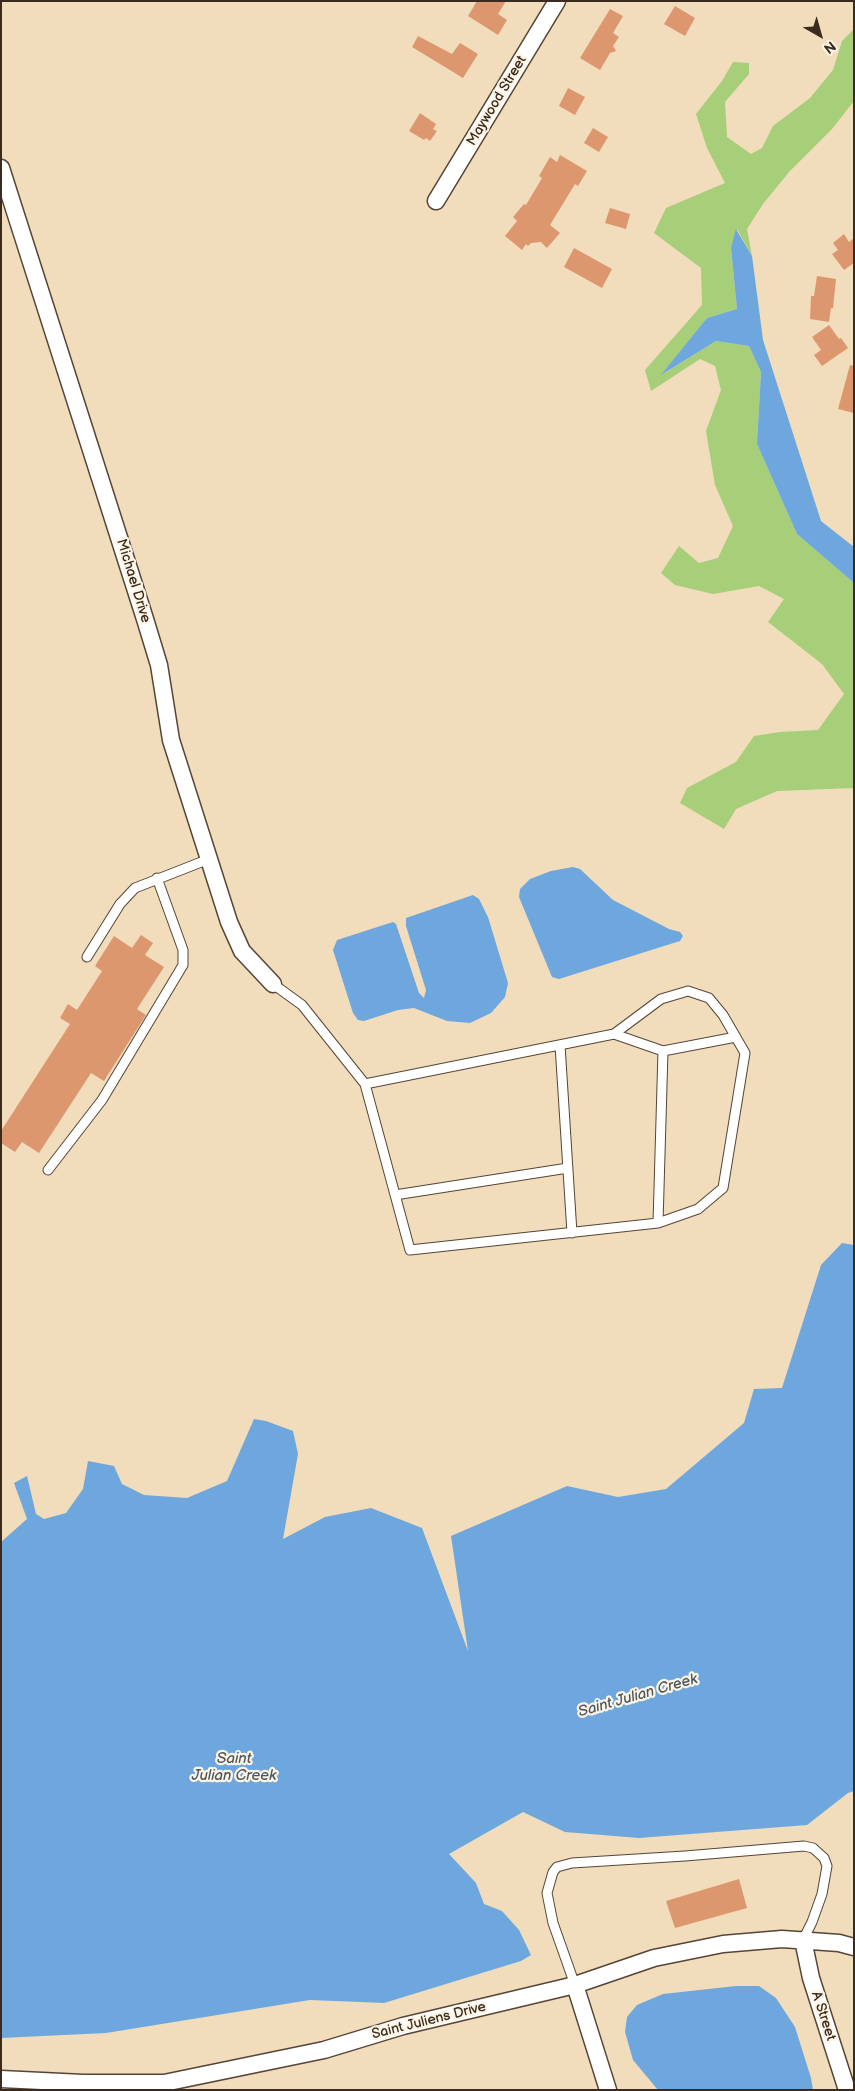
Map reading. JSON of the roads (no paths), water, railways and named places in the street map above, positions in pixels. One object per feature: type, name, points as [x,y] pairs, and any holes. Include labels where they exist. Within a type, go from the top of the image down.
[{"type":"street","name":"Maywood Street","points":[[436,201],[557,1]]},
{"type":"street","name":"Michael Drive","points":[[1,168],[148,628],[159,665],[171,740],[229,922],[242,951],[273,984]]},
{"type":"street","name":"Saint Juliens Drive","points":[[1,2079],[40,2086],[164,2083],[324,2050],[403,2026],[575,1984],[654,1958],[724,1944],[782,1939],[839,1943],[854,1947]]},
{"type":"street","name":"A Street","points":[[803,1940],[811,1978],[846,2090]]},
{"type":"street","points":[[575,1984],[608,2090]]},
{"type":"lane","points":[[87,957],[120,904],[135,888],[209,859]]},
{"type":"lane","points":[[48,1170],[102,1100],[183,965],[183,950],[157,878]]},
{"type":"lane","points":[[273,984],[302,1005],[365,1084],[410,1250],[658,1223],[698,1208],[722,1188],[745,1053],[723,1015],[709,998],[688,991],[661,999],[614,1034],[365,1084]]},
{"type":"lane","points":[[614,1034],[662,1051],[736,1037]]},
{"type":"lane","points":[[560,1045],[572,1232]]},
{"type":"lane","points":[[658,1223],[662,1051]]},
{"type":"lane","points":[[395,1195],[568,1168]]},
{"type":"lane","points":[[575,1984],[553,1923],[547,1893],[553,1872],[558,1867],[572,1863],[804,1846],[813,1848],[824,1858],[827,1866],[822,1894],[803,1940]]},
{"type":"water","points":[[736,229],[752,256],[763,340],[821,521],[854,547],[854,583],[797,534],[757,444],[761,372],[749,346],[716,341],[661,375],[707,318],[737,309],[731,248]]},
{"type":"water","points":[[573,867],[580,869],[613,900],[669,929],[680,932],[683,936],[680,941],[559,979],[552,977],[519,897],[520,889],[530,879],[551,871]]},
{"type":"water","points":[[473,895],[479,899],[488,917],[508,983],[505,997],[491,1013],[470,1023],[447,1021],[414,1008],[398,1010],[364,1021],[358,1020],[353,1013],[333,950],[337,940],[393,922],[396,924],[419,993],[424,998],[426,990],[406,926],[406,918]]},
{"type":"water","name":"Saint Julian Creek","points":[[842,1243],[854,1245],[854,1791],[848,1793],[807,1825],[639,1838],[565,1832],[523,1812],[449,1854],[476,1883],[484,1904],[502,1911],[519,1930],[531,1955],[521,1961],[384,2003],[310,2000],[106,2033],[1,2038],[1,1542],[27,1519],[14,1483],[27,1476],[36,1514],[44,1519],[66,1513],[83,1489],[88,1461],[114,1466],[122,1484],[144,1495],[187,1498],[227,1481],[254,1419],[266,1421],[293,1431],[298,1454],[283,1539],[325,1517],[371,1508],[422,1528],[468,1651],[451,1536],[567,1486],[618,1497],[666,1489],[744,1423],[754,1389],[782,1388],[821,1265]]},
{"type":"water","points":[[736,1986],[759,1986],[776,1998],[795,2027],[813,2090],[658,2090],[633,2060],[625,2032],[627,2017],[637,2005],[663,1994]]}]
